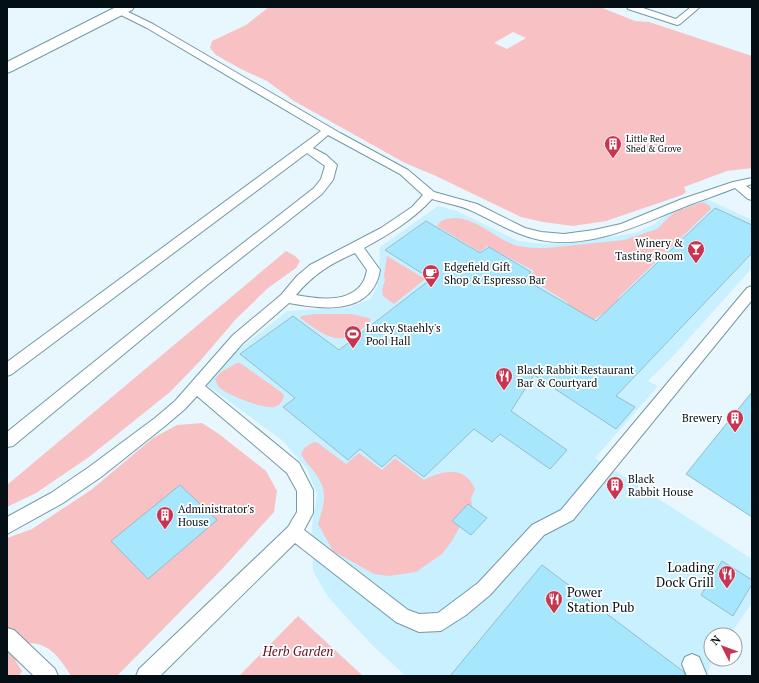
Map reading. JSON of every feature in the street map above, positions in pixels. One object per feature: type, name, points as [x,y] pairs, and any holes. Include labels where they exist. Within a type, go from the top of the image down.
[{"type":"street","points":[[7,68],[124,9]]},
{"type":"lane","points":[[631,7],[677,22],[696,7]]},
{"type":"lane","points":[[124,9],[150,26],[328,130],[404,172],[430,195],[474,207],[521,231],[541,236],[564,238],[594,234],[624,227],[686,202],[737,184],[752,181]]},
{"type":"lane","points":[[7,370],[306,148],[328,130]]},
{"type":"lane","points":[[7,441],[202,282],[318,191],[327,180],[331,165],[322,157],[306,148]]},
{"type":"lane","points":[[737,184],[752,196]]},
{"type":"lane","points":[[7,526],[57,498],[95,472],[160,422],[196,387],[238,339],[286,298],[302,279],[318,266],[386,231],[416,210],[430,195]]},
{"type":"lane","points":[[286,298],[311,303],[332,303],[352,299],[365,290],[372,279],[374,270],[357,247]]},
{"type":"lane","points":[[294,532],[402,616],[419,622],[441,622],[460,609],[484,589],[538,530],[567,515],[752,291]]},
{"type":"lane","points":[[146,676],[294,532],[305,513],[304,490],[293,468],[196,387]]},
{"type":"lane","points":[[7,637],[48,676]]},
{"type":"shaded area","points":[[707,199],[752,220],[752,268],[677,352],[648,381],[658,386],[595,458],[752,559],[752,603],[736,627],[703,627],[703,667],[710,667],[706,676],[406,676],[373,646],[328,597],[313,571],[312,525],[317,494],[307,469],[283,441],[207,385],[228,358],[287,311],[348,308],[370,299],[377,287],[380,247],[438,206],[457,211],[518,241],[544,244],[584,241],[635,233],[655,224],[669,212]]},
{"type":"green space","points":[[269,7],[600,7],[635,21],[649,22],[752,56],[752,168],[727,171],[684,187],[686,192],[682,195],[606,221],[573,226],[521,217],[436,176],[405,163],[294,101],[267,81],[216,55],[210,48],[212,41],[246,25]],"holes":[[[513,32],[526,38],[507,49],[494,43]]]},
{"type":"green space","points":[[703,202],[710,206],[711,209],[619,297],[618,299],[634,307],[617,322],[602,314],[589,323],[567,302],[528,278],[534,271],[487,246],[480,252],[437,226],[441,221],[451,218],[461,219],[470,221],[515,245],[546,248],[624,240],[657,229],[671,215],[679,210]]},
{"type":"green space","points":[[286,251],[300,261],[296,268],[268,288],[235,320],[201,360],[170,392],[89,457],[36,493],[7,507],[7,485]]},
{"type":"green space","points":[[387,256],[425,279],[394,304],[383,296],[382,290],[385,280],[384,275]]},
{"type":"green space","points":[[315,314],[351,314],[369,318],[371,320],[364,328],[351,336],[335,338],[321,332],[300,318],[301,316]]},
{"type":"green space","points":[[237,363],[240,363],[281,392],[284,396],[283,400],[278,406],[263,406],[241,399],[221,389],[217,385],[215,379],[221,372]]},
{"type":"green space","points":[[202,423],[219,434],[266,471],[277,491],[274,512],[224,567],[117,676],[71,676],[63,663],[48,648],[35,643],[27,643],[15,660],[22,671],[19,676],[7,676],[7,538],[32,529],[91,490],[153,438],[177,425]]},
{"type":"green space","points":[[314,442],[318,443],[346,464],[359,453],[382,470],[395,458],[424,480],[446,472],[459,473],[471,481],[475,489],[471,498],[472,505],[452,541],[442,554],[416,572],[389,576],[374,574],[333,551],[318,524],[324,502],[323,490],[317,476],[301,454],[304,448]]},
{"type":"green space","name":"Herb Garden","points":[[298,616],[363,676],[239,676]]},
{"type":"building","points":[[715,208],[752,225],[752,253],[616,396],[635,407],[616,429],[534,375],[511,411],[567,450],[550,469],[500,434],[492,442],[474,429],[424,477],[395,455],[382,467],[360,449],[348,460],[283,407],[295,398],[240,354],[293,316],[339,350],[431,279],[385,250],[426,221],[480,253],[489,247],[531,272],[524,279],[596,321]]},
{"type":"building","name":"Brewery","points":[[752,392],[752,517],[686,474]]},
{"type":"building","name":"Administrator's House","points":[[180,485],[217,520],[148,579],[111,541]]},
{"type":"building","points":[[468,504],[487,518],[471,535],[452,521]]},
{"type":"building","name":"Loading Dock Grill","points":[[722,561],[752,580],[752,584],[733,616],[701,595]]},
{"type":"building","name":"Power Station Pub","points":[[542,565],[684,672],[685,676],[450,676]]},
{"type":"place","name":"Little Red Shed & Grove","points":[[613,159]]},
{"type":"place","name":"Winery & Tasting Room","points":[[696,264]]},
{"type":"place","name":"Edgefield Gift Shop & Espresso Bar","points":[[431,288]]},
{"type":"place","name":"Lucky Staehly's Pool Hall","points":[[353,349]]},
{"type":"place","name":"Black Rabbit Restaurant Bar & Courtyard","points":[[504,391]]},
{"type":"place","name":"Brewery","points":[[735,433]]},
{"type":"place","name":"Black Rabbit House","points":[[615,500]]},
{"type":"place","name":"Administrator's House","points":[[165,530]]},
{"type":"place","name":"Loading Dock Grill","points":[[727,589]]},
{"type":"place","name":"Power Station Pub","points":[[554,614]]}]
